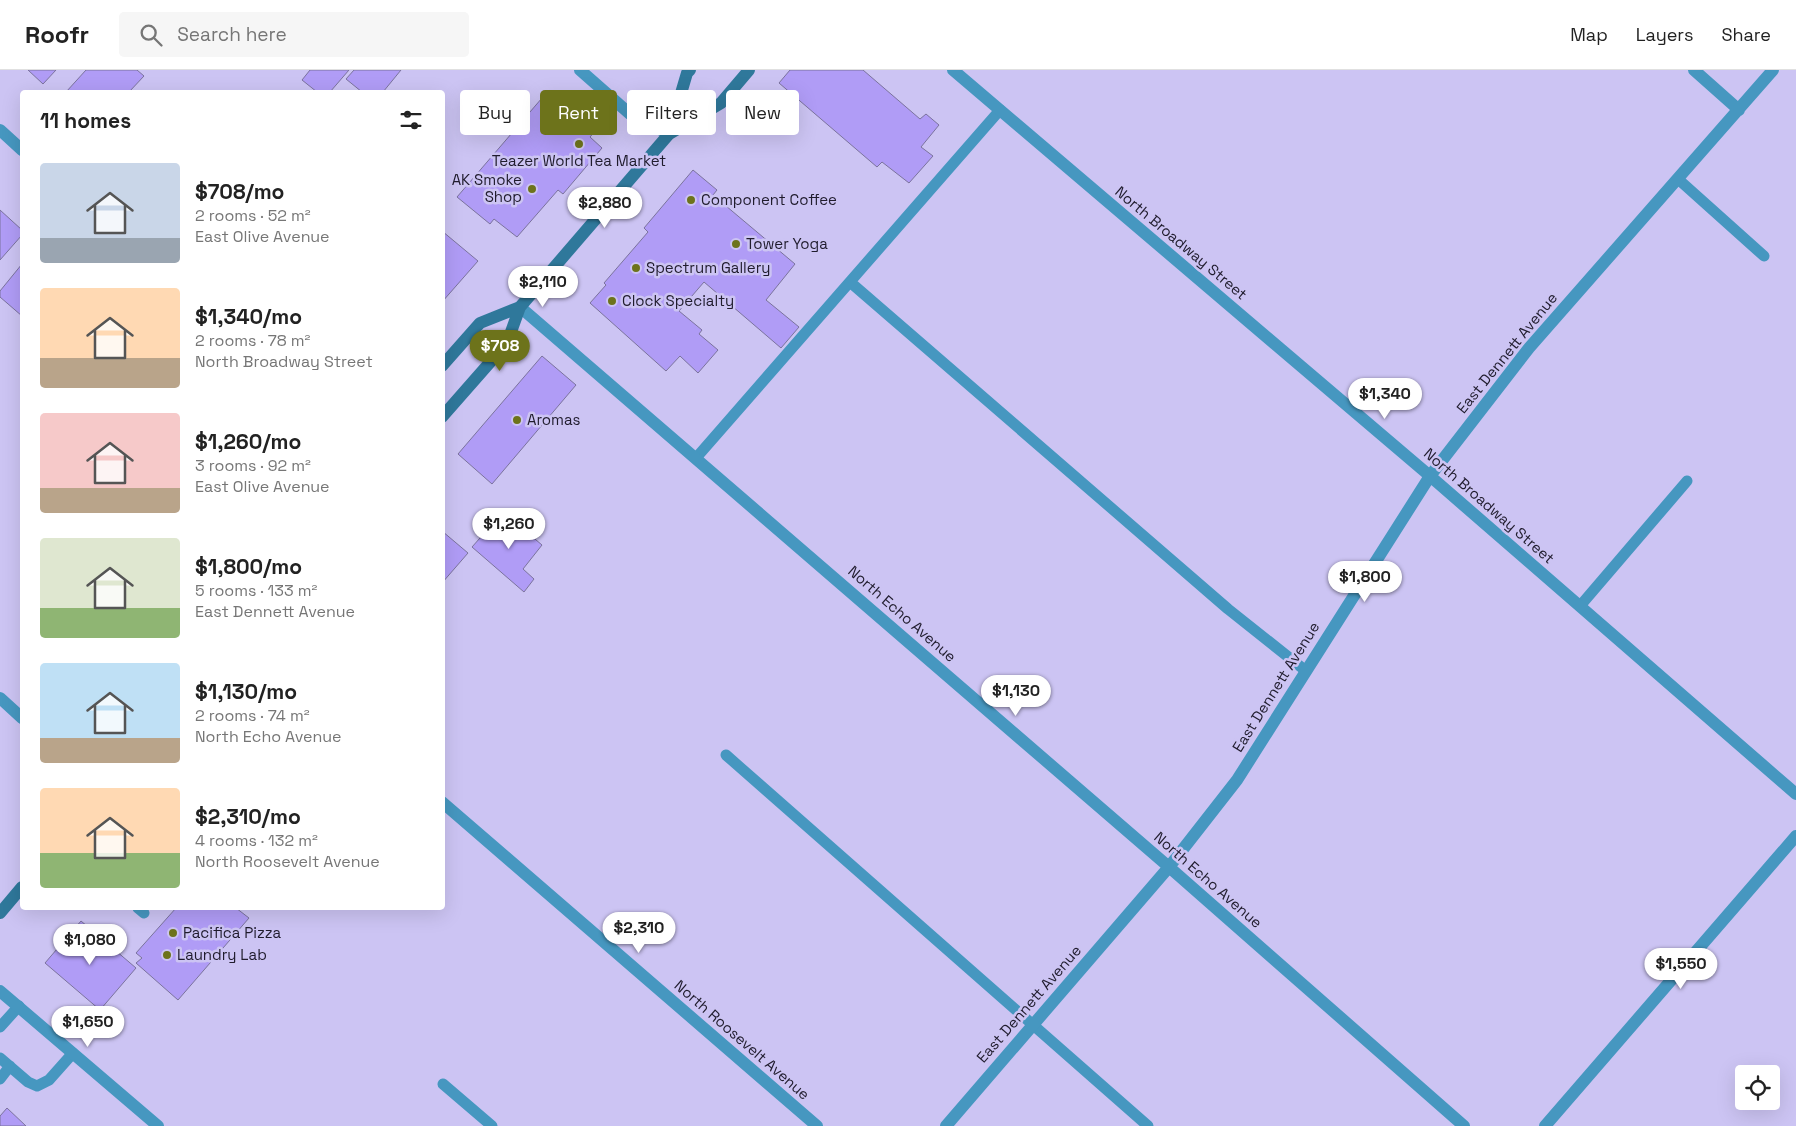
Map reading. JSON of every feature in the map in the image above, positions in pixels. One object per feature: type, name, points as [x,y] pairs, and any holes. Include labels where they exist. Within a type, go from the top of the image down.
[{"type":"main road","points":[[683,90],[690,70]]},
{"type":"main road","points":[[716,105],[749,70]]},
{"type":"main road","points":[[445,413],[507,343],[520,306],[668,135]]},
{"type":"main road","points":[[445,363],[480,323],[520,306]]},
{"type":"main road","points":[[0,913],[20,889]]},
{"type":"street","points":[[580,70],[627,111]]},
{"type":"street","name":"North Broadway Street","points":[[953,70],[1430,476],[1796,794]]},
{"type":"street","points":[[1694,70],[1739,110]]},
{"type":"street","name":"East Dennett Avenue","points":[[946,1126],[1169,867],[1237,780],[1430,476],[1529,348],[1773,70]]},
{"type":"street","points":[[0,130],[20,148]]},
{"type":"street","name":"North Echo Avenue","points":[[520,306],[1169,867],[1464,1126]]},
{"type":"street","points":[[0,698],[20,716]]},
{"type":"street","name":"North Roosevelt Avenue","points":[[445,805],[817,1126]]},
{"type":"street","points":[[1544,1126],[1796,836]]},
{"type":"street","points":[[0,991],[158,1126]]},
{"type":"lane","points":[[696,458],[1000,110]]},
{"type":"lane","points":[[1678,179],[1764,256]]},
{"type":"lane","points":[[850,282],[1228,609],[1306,671]]},
{"type":"lane","points":[[1580,606],[1687,482]]},
{"type":"lane","points":[[726,755],[1148,1126]]},
{"type":"lane","points":[[0,1026],[19,1006]]},
{"type":"lane","points":[[0,1058],[28,1082],[37,1086],[49,1080],[73,1053]]},
{"type":"lane","points":[[0,1079],[10,1066]]},
{"type":"lane","points":[[443,1084],[492,1126]]},
{"type":"building","points":[[28,70],[56,70],[43,84]]},
{"type":"building","points":[[86,70],[137,70],[144,76],[131,90],[68,90]]},
{"type":"building","points":[[310,70],[349,70],[332,90],[314,90],[302,80]]},
{"type":"building","points":[[354,70],[401,70],[385,90],[360,90],[346,79]]},
{"type":"building","points":[[790,70],[863,70],[920,119],[926,114],[939,125],[921,147],[933,156],[909,183],[882,162],[877,167],[799,100],[799,90],[787,90],[779,83]]},
{"type":"building","points":[[540,100],[540,135],[592,135],[590,137],[602,148],[563,194],[558,190],[517,237],[494,219],[490,224],[457,197],[510,135],[530,135],[530,112]]},
{"type":"building","points":[[693,170],[717,190],[713,195],[795,264],[766,300],[799,327],[781,348],[704,282],[679,311],[702,330],[699,334],[718,350],[698,373],[680,356],[666,371],[590,303],[606,285],[604,283],[648,232],[644,228]]},
{"type":"building","points":[[0,210],[20,228],[20,237],[0,260]]},
{"type":"building","points":[[445,234],[478,261],[445,299]]},
{"type":"building","points":[[20,266],[20,314],[0,297],[0,291]]},
{"type":"building","name":"Aromas","points":[[542,356],[576,385],[492,484],[458,454]]},
{"type":"building","points":[[503,512],[542,545],[523,569],[534,579],[524,592],[472,547]]},
{"type":"building","points":[[445,534],[468,553],[445,580]]},
{"type":"building","points":[[174,910],[239,910],[249,918],[178,1000],[136,963],[142,958],[136,953]]},
{"type":"building","points":[[81,921],[136,968],[100,1010],[45,963]]},
{"type":"building","points":[[7,1108],[26,1126],[0,1126],[0,1116]]},
{"type":"place","name":"Teazer World Tea Market","points":[[579,144]]},
{"type":"place","name":"AK Smoke Shop","points":[[532,189]]},
{"type":"place","name":"Component Coffee","points":[[691,200]]},
{"type":"place","name":"Tower Yoga","points":[[736,244]]},
{"type":"place","name":"Spectrum Gallery","points":[[636,268]]},
{"type":"place","name":"Clock Specialty","points":[[612,301]]},
{"type":"place","name":"Aromas","points":[[517,420]]},
{"type":"place","name":"Pacifica Pizza","points":[[173,933]]},
{"type":"place","name":"Laundry Lab","points":[[167,955]]}]
